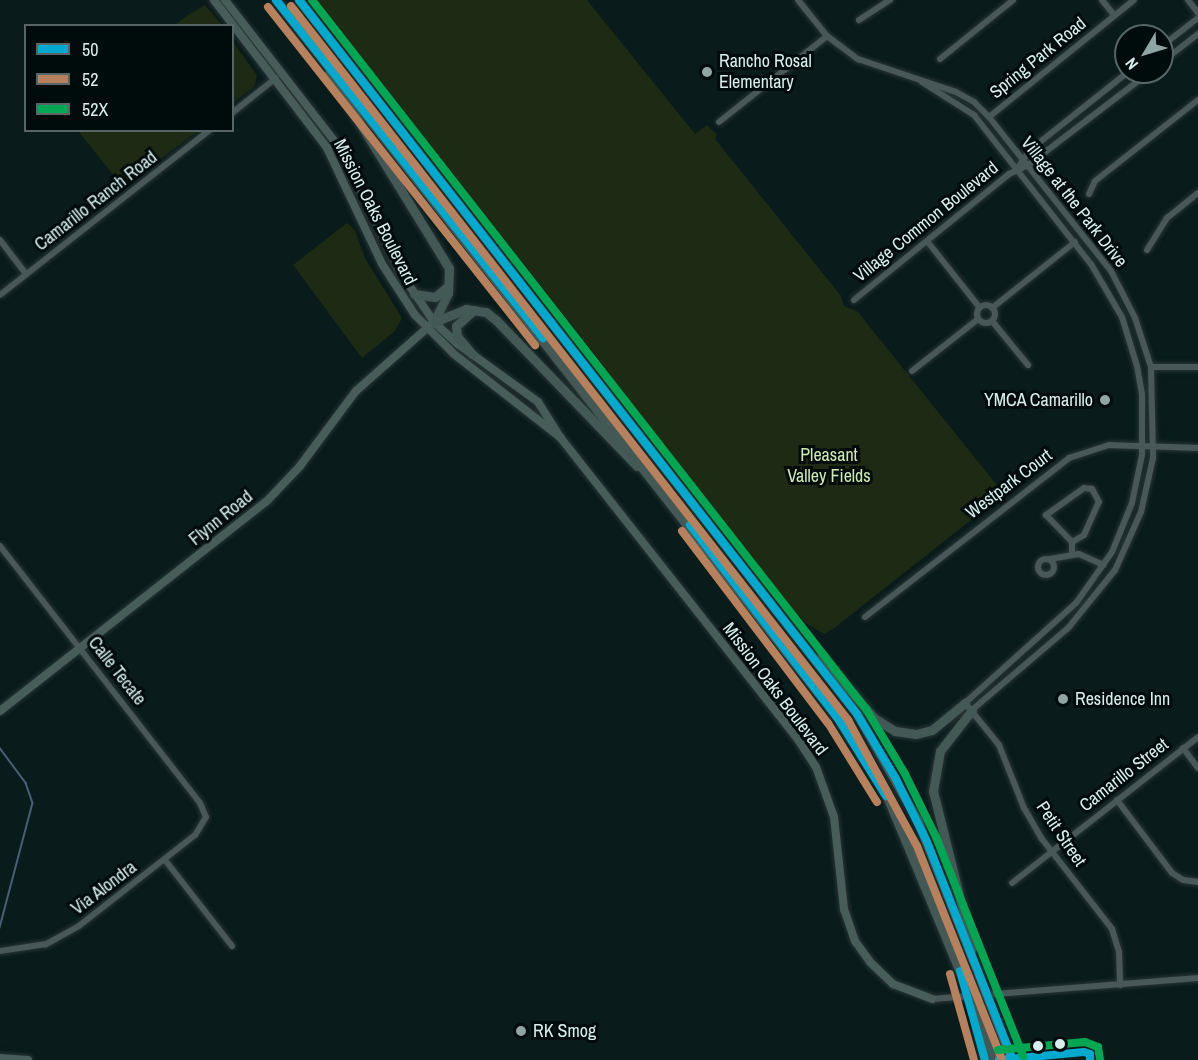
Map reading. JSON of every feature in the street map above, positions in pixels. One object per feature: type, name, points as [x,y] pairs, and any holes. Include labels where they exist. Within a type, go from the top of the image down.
[{"type":"highway","points":[[276,0],[837,717],[867,764],[910,846],[995,1060]]},
{"type":"highway","points":[[299,0],[786,620],[857,714],[897,779],[931,851],[1011,1057]]},
{"type":"highway","points":[[323,60],[336,90],[449,268],[450,285],[430,325]]},
{"type":"highway","points":[[414,294],[435,297],[450,285]]},
{"type":"highway","points":[[430,325],[459,311],[476,309],[496,320],[670,501]]},
{"type":"highway","points":[[472,354],[457,336],[456,326],[476,309]]},
{"type":"highway","points":[[786,620],[887,727],[916,734],[932,730],[968,707]]},
{"type":"highway","points":[[968,707],[940,751],[933,791],[972,937],[973,960]]},
{"type":"highway","points":[[968,991],[985,1060]]},
{"type":"main road","name":"Mission Oaks Boulevard","points":[[214,0],[350,164],[390,253],[430,325],[537,402],[560,437],[816,765],[838,832],[846,917],[864,955],[892,984],[932,999]]},
{"type":"main road","points":[[220,0],[250,33]]},
{"type":"main road","name":"Mission Oaks Boulevard","points":[[225,0],[250,33],[327,148],[392,283],[430,325],[544,428],[560,437]]},
{"type":"main road","name":"Flynn Road","points":[[0,711],[266,502],[300,466],[356,391],[430,325]]},
{"type":"main road","points":[[0,1058],[28,1060]]},
{"type":"street","name":"Village at the Park Drive","points":[[798,0],[827,36],[871,65],[956,92],[974,102],[989,117],[1110,271],[1135,318],[1151,367],[1154,445],[1141,512],[1106,583],[1068,628],[968,707]]},
{"type":"street","points":[[859,20],[890,0]]},
{"type":"street","points":[[940,59],[1012,0]]},
{"type":"street","points":[[1102,0],[1114,15]]},
{"type":"street","name":"Spring Park Road","points":[[989,117],[1134,0]]},
{"type":"street","points":[[1188,0],[1198,13]]},
{"type":"street","points":[[1174,37],[1198,18]]},
{"type":"street","points":[[1174,52],[1198,33]]},
{"type":"street","points":[[719,122],[827,36]]},
{"type":"street","points":[[234,111],[278,76]]},
{"type":"street","name":"Village at the Park Drive","points":[[922,82],[966,108],[1075,242],[1107,288],[1130,341],[1142,394],[1143,444],[1132,503],[1104,565],[1062,618],[968,707]]},
{"type":"street","name":"Village Common Boulevard","points":[[1017,168],[1022,158],[1114,83]]},
{"type":"street","name":"Village Common Boulevard","points":[[854,300],[1017,168],[1028,165],[1134,84]]},
{"type":"street","points":[[1089,194],[1095,181],[1198,100]]},
{"type":"street","name":"Camarillo Ranch Road","points":[[0,295],[207,132]]},
{"type":"street","points":[[1147,250],[1167,218],[1198,193]]},
{"type":"street","points":[[0,240],[26,274]]},
{"type":"street","points":[[912,371],[978,319],[980,308],[927,241]]},
{"type":"street","points":[[980,308],[992,308],[1075,242]]},
{"type":"street","points":[[992,308],[992,321],[1028,365]]},
{"type":"street","points":[[978,319],[983,323],[992,321]]},
{"type":"street","points":[[1151,367],[1198,367]]},
{"type":"street","name":"Westpark Court","points":[[865,617],[1060,464],[1090,450],[1143,444],[1198,448]]},
{"type":"street","points":[[1071,542],[1084,535],[1099,502],[1092,489],[1084,488],[1046,515],[1071,542],[1072,554]]},
{"type":"street","name":"Calle Tecate","points":[[0,546],[200,803],[206,817]]},
{"type":"street","points":[[1046,561],[1072,554],[1104,565]]},
{"type":"street","name":"Petit Street","points":[[968,707],[999,745],[1024,808],[1051,852],[1114,935],[1120,985]]},
{"type":"street","name":"Camarillo Street","points":[[1012,883],[1198,736]]},
{"type":"street","points":[[1183,748],[1198,768]]},
{"type":"street","points":[[1117,800],[1172,873],[1183,880],[1198,882]]},
{"type":"street","name":"Via Alondra","points":[[0,951],[36,947],[71,931],[202,829],[206,817]]},
{"type":"street","points":[[165,860],[232,946]]},
{"type":"street","points":[[932,999],[1198,978]]},
{"type":"green space","name":"Pleasant Valley Fields","points":[[317,0],[587,0],[695,134],[707,125],[717,134],[715,139],[841,296],[844,306],[857,311],[1004,494],[833,629],[824,634],[809,625],[789,608],[648,432],[603,365]]},
{"type":"green space","points":[[205,5],[221,24],[176,24]]},
{"type":"green space","points":[[234,43],[257,75],[255,86],[234,102]]},
{"type":"green space","points":[[79,132],[197,132],[123,187]]},
{"type":"green space","points":[[347,223],[355,230],[365,258],[402,318],[395,331],[362,358],[293,265]]},
{"type":"waterway","points":[[0,748],[26,783],[33,803],[0,928]]},
{"type":"transit line","name":"50","points":[[276,0],[543,338]]},
{"type":"transit line","name":"50","points":[[299,0],[857,714],[896,779],[927,842],[1013,1060]]},
{"type":"transit line","name":"52X","points":[[312,0],[866,709],[905,774],[936,837],[1023,1056]]},
{"type":"transit line","name":"52","points":[[291,6],[848,720],[917,846],[1002,1060]]},
{"type":"transit line","name":"52","points":[[268,7],[535,345]]},
{"type":"transit line","name":"50","points":[[690,525],[837,717],[886,796]]},
{"type":"transit line","name":"52","points":[[682,531],[828,723],[877,802]]},
{"type":"transit line","name":"50","points":[[960,971],[985,1060]]},
{"type":"transit line","name":"52","points":[[950,974],[974,1060]]},
{"type":"transit line","name":"52X","points":[[998,1050],[1085,1042],[1098,1047],[1100,1060]]},
{"type":"transit line","name":"50","points":[[999,1060],[1084,1052],[1090,1054],[1090,1060]]},
{"type":"place","name":"Rancho Rosal Elementary","points":[[707,72]]},
{"type":"place","name":"YMCA Camarillo","points":[[1105,400]]},
{"type":"place","name":"Residence Inn","points":[[1063,699]]},
{"type":"place","name":"RK Smog","points":[[521,1031]]}]
